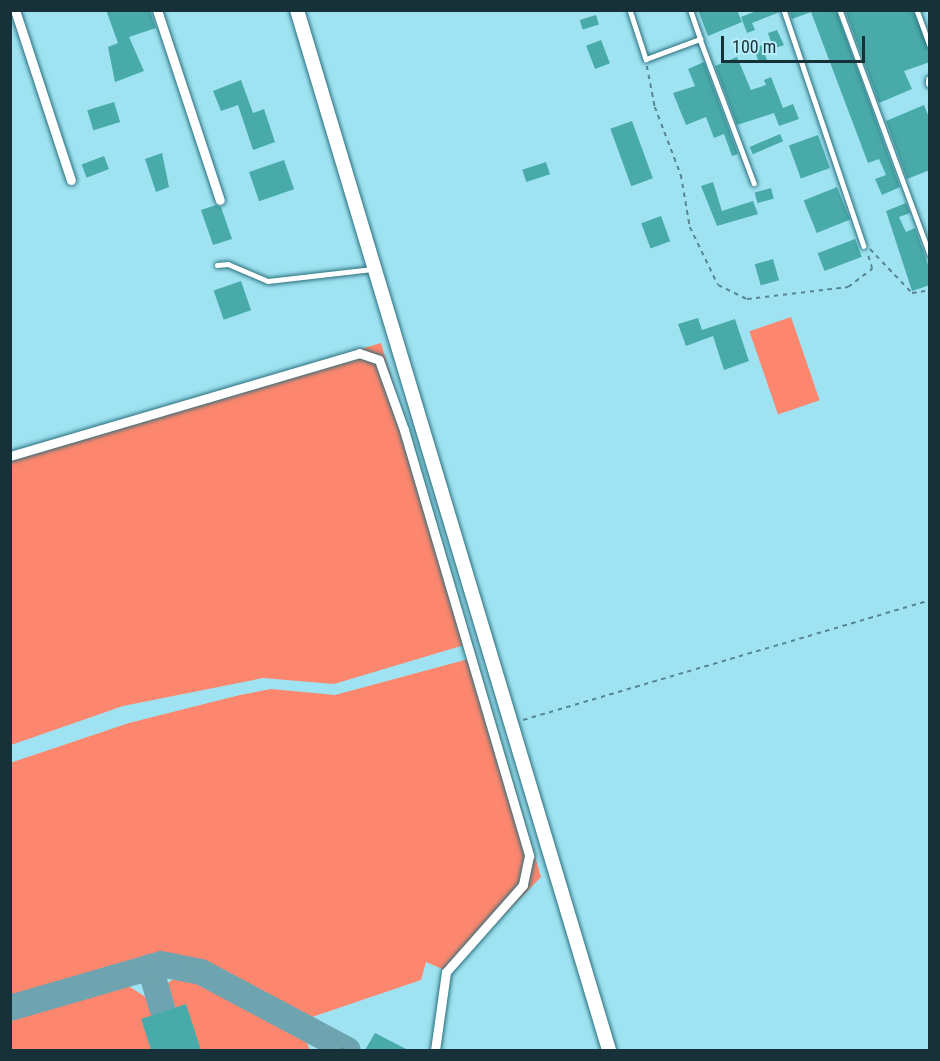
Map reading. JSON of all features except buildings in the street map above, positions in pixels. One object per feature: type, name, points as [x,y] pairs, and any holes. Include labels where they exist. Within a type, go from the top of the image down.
[{"type":"street","points":[[15,10],[71,180]]},
{"type":"street","points":[[157,10],[220,200]]},
{"type":"street","points":[[297,10],[513,722],[609,1050]]},
{"type":"street","points":[[10,456],[359,353],[379,360],[408,441],[529,856],[523,885],[446,972],[435,1050]]},
{"type":"lane","points":[[630,10],[646,59],[700,39]]},
{"type":"lane","points":[[690,10],[754,183]]},
{"type":"lane","points":[[784,10],[864,246]]},
{"type":"lane","points":[[840,10],[930,255]]},
{"type":"lane","points":[[917,10],[930,45]]},
{"type":"lane","points":[[217,265],[228,264],[268,281],[377,269]]},
{"type":"path","points":[[646,59],[655,106],[681,175],[690,227],[718,285],[747,299],[848,287],[872,269],[864,246]]},
{"type":"path","points":[[864,246],[879,255],[897,282],[912,293],[930,291]]},
{"type":"path","points":[[513,722],[930,600]]},
{"type":"shaded area","points":[[791,317],[820,400],[778,415],[749,331]]},
{"type":"shaded area","points":[[381,343],[471,643],[334,684],[263,678],[123,706],[11,745],[11,452]]},
{"type":"shaded area","points":[[476,657],[541,877],[449,972],[426,962],[421,980],[309,1018],[206,965],[171,953],[11,1000],[10,763],[129,723],[240,695],[271,689],[335,695]]},
{"type":"shaded area","points":[[179,975],[197,980],[304,1037],[310,1050],[11,1050],[11,1020],[127,985],[150,1000],[156,1018],[174,1012],[168,983]]},
{"type":"taxiway","points":[[10,1008],[161,964],[201,972],[348,1050]]},
{"type":"taxiway","points":[[150,967],[162,1008]]}]
